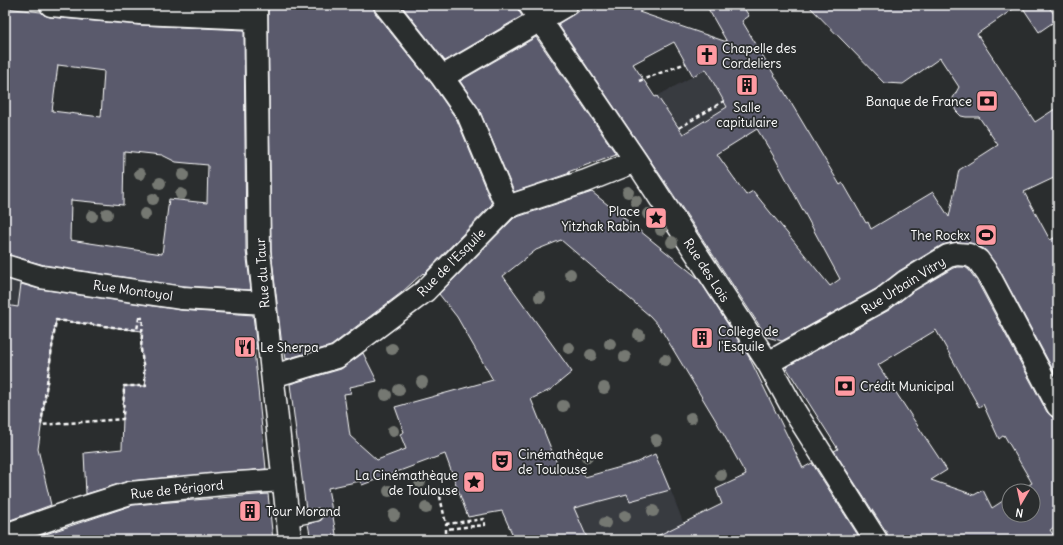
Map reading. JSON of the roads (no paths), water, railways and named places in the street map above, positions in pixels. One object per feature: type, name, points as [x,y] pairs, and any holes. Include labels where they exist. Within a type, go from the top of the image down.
[{"type":"street","points":[[51,5],[140,13],[256,11]]},
{"type":"street","points":[[385,5],[442,77],[468,114],[507,208]]},
{"type":"street","points":[[442,77],[535,13],[566,5]]},
{"type":"street","name":"Rue du Taur","points":[[256,11],[259,251],[289,530]]},
{"type":"street","name":"Rue des Lois","points":[[535,13],[636,161],[768,363],[795,412],[876,540]]},
{"type":"street","name":"Rue de l'Esquile","points":[[273,376],[337,357],[425,291],[507,208],[586,181],[636,161]]},
{"type":"street","name":"Rue Urbain Vitry","points":[[768,363],[882,300],[905,282],[948,256],[968,254],[978,260],[988,274],[1058,406]]},
{"type":"street","name":"Rue Montoyol","points":[[5,266],[41,277],[167,295],[264,303]]},
{"type":"street","name":"Rue de Périgord","points":[[5,535],[130,493],[284,480]]},
{"type":"lane","points":[[289,530],[317,515]]},
{"type":"place","name":"Chapelle des Cordeliers","points":[[707,55]]},
{"type":"place","name":"Salle capitulaire","points":[[747,85]]},
{"type":"place","name":"Banque de France","points":[[987,101]]},
{"type":"place","name":"Place Yitzhak Rabin","points":[[656,218]]},
{"type":"place","name":"The Rockx","points":[[986,235]]},
{"type":"place","name":"Collège de l'Esquile","points":[[702,338]]},
{"type":"place","name":"Le Sherpa","points":[[245,347]]},
{"type":"place","name":"Crédit Municipal","points":[[845,386]]},
{"type":"place","name":"Cinémathèque de Toulouse","points":[[502,461]]},
{"type":"place","name":"La Cinémathèque de Toulouse","points":[[474,482]]},
{"type":"place","name":"Tour Morand","points":[[250,511]]}]
